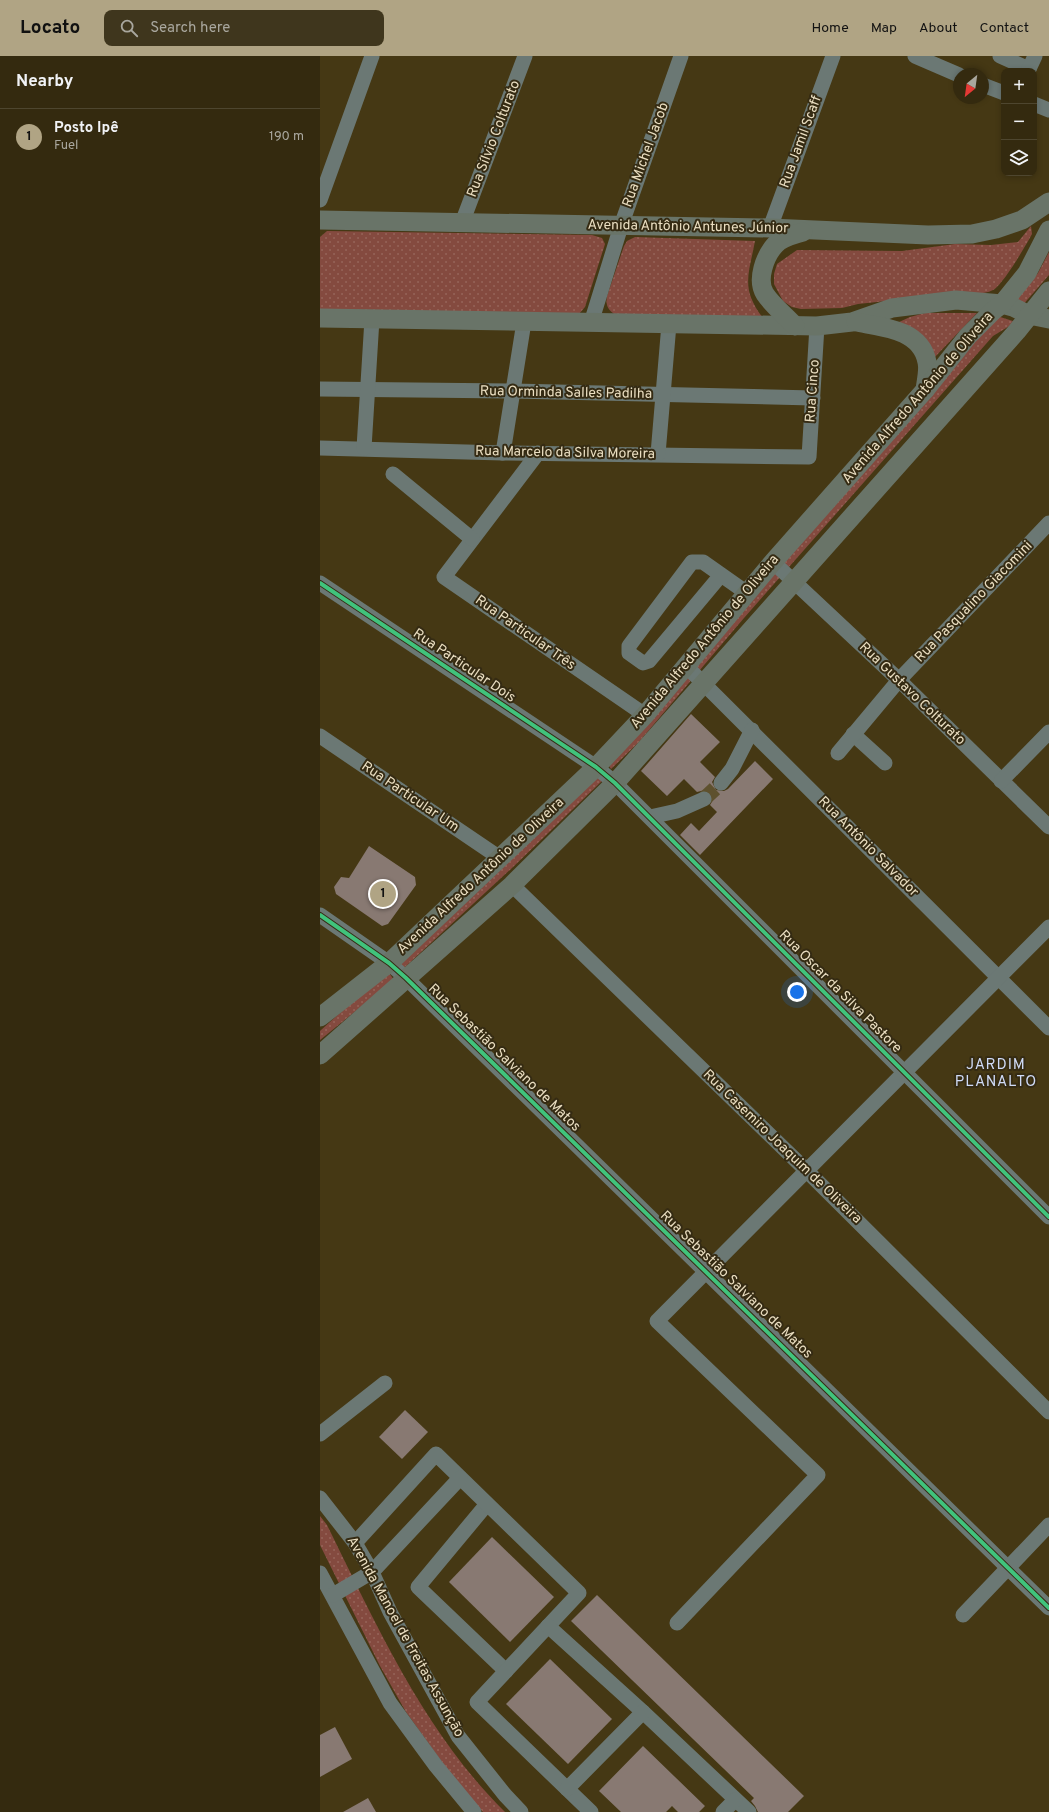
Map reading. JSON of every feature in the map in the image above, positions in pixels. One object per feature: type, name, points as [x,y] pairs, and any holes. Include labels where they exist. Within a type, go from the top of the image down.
[{"type":"main road","name":"Avenida Antônio Antunes Júnior","points":[[320,220],[770,228],[809,231],[928,235],[972,234],[996,229],[1022,220],[1049,202]]},
{"type":"main road","name":"Avenida Alfredo Antônio de Oliveira","points":[[320,1017],[389,963],[596,767],[645,715],[773,562],[925,390],[968,336],[1002,304],[1027,273],[1049,230]]},
{"type":"main road","points":[[796,326],[765,294],[761,280],[765,264],[775,245],[786,237],[809,231]]},
{"type":"main road","name":"Avenida Alfredo Antônio de Oliveira","points":[[320,1055],[512,885],[616,782],[1017,331],[1049,291]]},
{"type":"main road","points":[[320,318],[817,326],[852,322],[892,308],[956,300],[1002,304],[1013,307],[1029,315],[1049,319]]},
{"type":"main road","points":[[852,322],[893,328],[909,336],[920,347],[927,360],[928,371],[925,390]]},
{"type":"street","points":[[320,200],[372,56]]},
{"type":"street","name":"Rua Sílvio Colturato","points":[[462,223],[526,56]]},
{"type":"street","name":"Rua Michel Jacob","points":[[591,323],[621,226],[681,56]]},
{"type":"street","name":"Rua Jamil Scaff","points":[[770,228],[833,56]]},
{"type":"street","points":[[915,56],[941,61],[953,70]]},
{"type":"street","points":[[1000,56],[1030,65]]},
{"type":"street","points":[[989,87],[1001,92]]},
{"type":"street","points":[[1037,105],[1049,110]]},
{"type":"street","points":[[364,448],[372,319]]},
{"type":"street","points":[[503,453],[524,322]]},
{"type":"street","points":[[658,454],[669,324]]},
{"type":"street","name":"Rua Cinco","points":[[809,457],[817,326]]},
{"type":"street","name":"Rua Orminda Salles Padilha","points":[[320,389],[513,391],[813,398]]},
{"type":"street","name":"Rua Marcelo da Silva Moreira","points":[[320,448],[364,448],[538,454],[658,454],[809,457]]},
{"type":"street","name":"Rua Particular Três","points":[[538,454],[472,538],[444,577],[645,715]]},
{"type":"street","points":[[393,474],[472,538]]},
{"type":"street","name":"Rua Pasqualino Giacomini","points":[[838,752],[899,680],[1049,523]]},
{"type":"street","points":[[721,575],[649,661],[643,663],[629,653],[629,646],[692,562],[703,562],[747,593]]},
{"type":"street","name":"Rua Gustavo Colturato","points":[[773,562],[899,680],[1049,827]]},
{"type":"street","name":"Rua Particular Dois","points":[[320,583],[596,767],[616,782]]},
{"type":"street","name":"Rua Antônio Salvador","points":[[686,666],[752,730],[1049,1028]]},
{"type":"street","points":[[721,783],[732,769],[752,730]]},
{"type":"street","points":[[1001,781],[1049,732]]},
{"type":"street","points":[[853,734],[885,764]]},
{"type":"street","name":"Rua Particular Um","points":[[320,736],[500,858]]},
{"type":"street","name":"Rua Oscar da Silva Pastore","points":[[616,782],[1049,1217]]},
{"type":"street","points":[[650,817],[677,811],[704,799]]},
{"type":"street","name":"Rua Casemiro Joaquim de Oliveira","points":[[512,885],[807,1171],[1049,1412]]},
{"type":"street","name":"Rua Sebastião Salviano de Matos","points":[[320,915],[389,963],[406,978],[1049,1608]]},
{"type":"street","points":[[677,1623],[818,1475],[657,1322],[1049,927]]},
{"type":"street","points":[[320,1434],[385,1383]]},
{"type":"street","points":[[355,1543],[436,1454],[579,1593],[477,1702],[591,1812]]},
{"type":"street","points":[[333,1595],[372,1572],[460,1478]]},
{"type":"street","name":"Avenida Manoel de Freitas Assunção","points":[[320,1498],[355,1543],[372,1572],[390,1612],[458,1736],[505,1796],[521,1812]]},
{"type":"street","points":[[487,1504],[418,1587],[506,1671]]},
{"type":"street","points":[[962,1615],[1049,1525]]},
{"type":"street","points":[[320,1573],[390,1703],[436,1766],[474,1812]]},
{"type":"street","points":[[548,1626],[643,1712],[748,1812]]},
{"type":"street","points":[[567,1789],[643,1712]]},
{"type":"street","points":[[723,1812],[735,1800]]},
{"type":"shaded area","points":[[1031,226],[1032,234],[1008,273],[997,287],[986,293],[962,293],[858,304],[842,308],[801,309],[792,307],[783,301],[774,284],[774,274],[777,264],[797,250],[902,251],[955,244],[991,245],[1018,242]]},
{"type":"shaded area","points":[[327,231],[592,235],[602,238],[605,244],[585,307],[579,314],[320,312],[320,237]]},
{"type":"shaded area","points":[[635,237],[755,241],[748,281],[751,298],[763,318],[619,317],[608,308],[607,296],[624,246],[627,241]]},
{"type":"shaded area","points":[[1049,252],[1049,275],[1021,307],[1015,302],[1038,273]]},
{"type":"shaded area","points":[[925,313],[977,313],[933,359],[897,323],[910,317]]},
{"type":"shaded area","points":[[997,316],[1016,322],[993,336],[744,618],[638,743],[611,769],[608,764]]},
{"type":"shaded area","points":[[596,775],[602,781],[512,868],[405,967],[397,966]]},
{"type":"shaded area","points":[[387,970],[394,980],[320,1040],[320,1031]]},
{"type":"shaded area","points":[[320,1516],[327,1525],[384,1639],[426,1713],[450,1748],[476,1781],[505,1812],[483,1812],[462,1790],[406,1712],[380,1666],[320,1545]]},
{"type":"building","points":[[691,714],[720,742],[700,762],[715,777],[712,782],[716,790],[724,791],[728,789],[755,761],[773,779],[700,855],[680,835],[691,823],[699,831],[717,812],[710,805],[713,800],[712,795],[705,790],[697,792],[684,779],[667,796],[641,771]]},
{"type":"building","points":[[369,846],[415,877],[416,885],[388,924],[382,926],[336,894],[334,887],[341,877],[349,878]]},
{"type":"building","points":[[405,1410],[428,1432],[402,1459],[379,1437]]},
{"type":"building","points":[[492,1537],[554,1597],[510,1642],[449,1582]]},
{"type":"building","points":[[597,1595],[804,1796],[788,1812],[758,1812],[751,1801],[754,1798],[571,1621]]},
{"type":"building","points":[[550,1659],[612,1719],[568,1764],[506,1704]]},
{"type":"building","points":[[335,1727],[352,1759],[320,1777],[320,1735]]},
{"type":"building","points":[[643,1746],[705,1806],[699,1812],[678,1812],[672,1806],[666,1812],[621,1812],[599,1791]]},
{"type":"building","points":[[368,1798],[376,1812],[343,1812]]},
{"type":"tunnel","points":[[704,799],[721,783]]},
{"type":"cycle path","points":[[320,583],[596,767],[615,783],[1049,1217]]},
{"type":"cycle path","points":[[320,915],[389,963],[406,978],[1049,1608]]},
{"type":"place","name":"Posto Ipê","points":[[383,894]]},
{"type":"district","name":"JARDIM PLANALTO","points":[[996,1074]]}]
